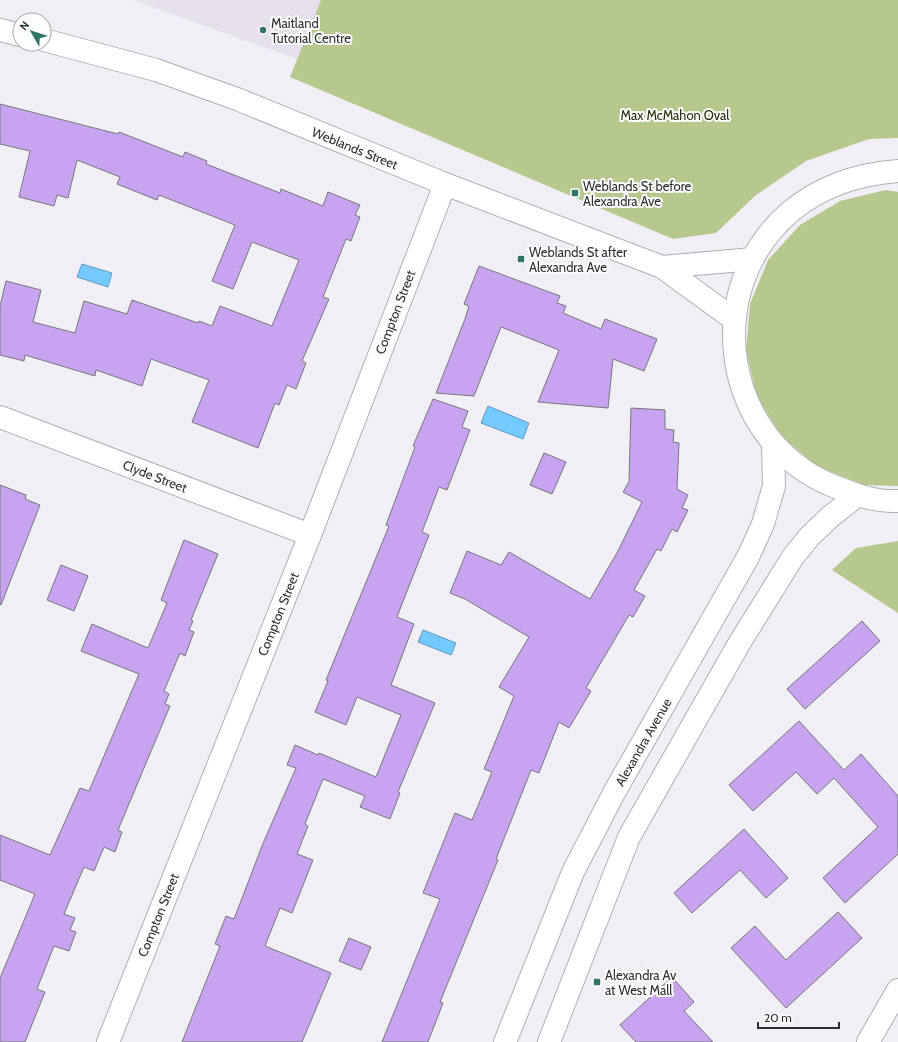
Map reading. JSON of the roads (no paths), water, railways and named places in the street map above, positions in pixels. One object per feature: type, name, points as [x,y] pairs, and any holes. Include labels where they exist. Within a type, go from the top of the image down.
[{"type":"street","points":[[0,30],[12,32]]},
{"type":"street","name":"Weblands Street","points":[[52,42],[156,70],[237,99],[445,184],[662,267],[735,320]]},
{"type":"street","points":[[898,171],[870,173],[841,181],[814,194],[790,212],[769,234],[753,259],[741,287],[735,320],[734,353],[741,386],[754,416],[773,444],[811,476],[857,496],[898,501]]},
{"type":"street","name":"Compton Street","points":[[108,1042],[310,535],[445,184]]},
{"type":"street","name":"Weblands Street","points":[[662,267],[753,259]]},
{"type":"street","name":"Clyde Street","points":[[0,417],[310,535]]},
{"type":"street","name":"Alexandra Avenue","points":[[505,1042],[573,872],[615,791],[748,557],[763,524],[774,486],[773,444]]},
{"type":"street","points":[[549,1042],[629,837],[740,642],[793,557],[810,536],[831,516],[857,496]]},
{"type":"street","points":[[868,1042],[898,990]]},
{"type":"water","points":[[82,264],[112,273],[108,287],[77,277]]},
{"type":"water","points":[[488,406],[529,423],[523,439],[481,423]]},
{"type":"water","points":[[423,630],[456,643],[451,655],[418,642]]},
{"type":"place","name":"Maitland Tutorial Centre","points":[[263,30]]},
{"type":"place","name":"Weblands St before Alexandra Ave","points":[[575,193]]},
{"type":"place","name":"Weblands St after Alexandra Ave","points":[[521,259]]},
{"type":"place","name":"Alexandra Av at West Mall","points":[[597,982]]},
{"type":"park label","name":"Max McMahon Oval","points":[[675,115]]}]
